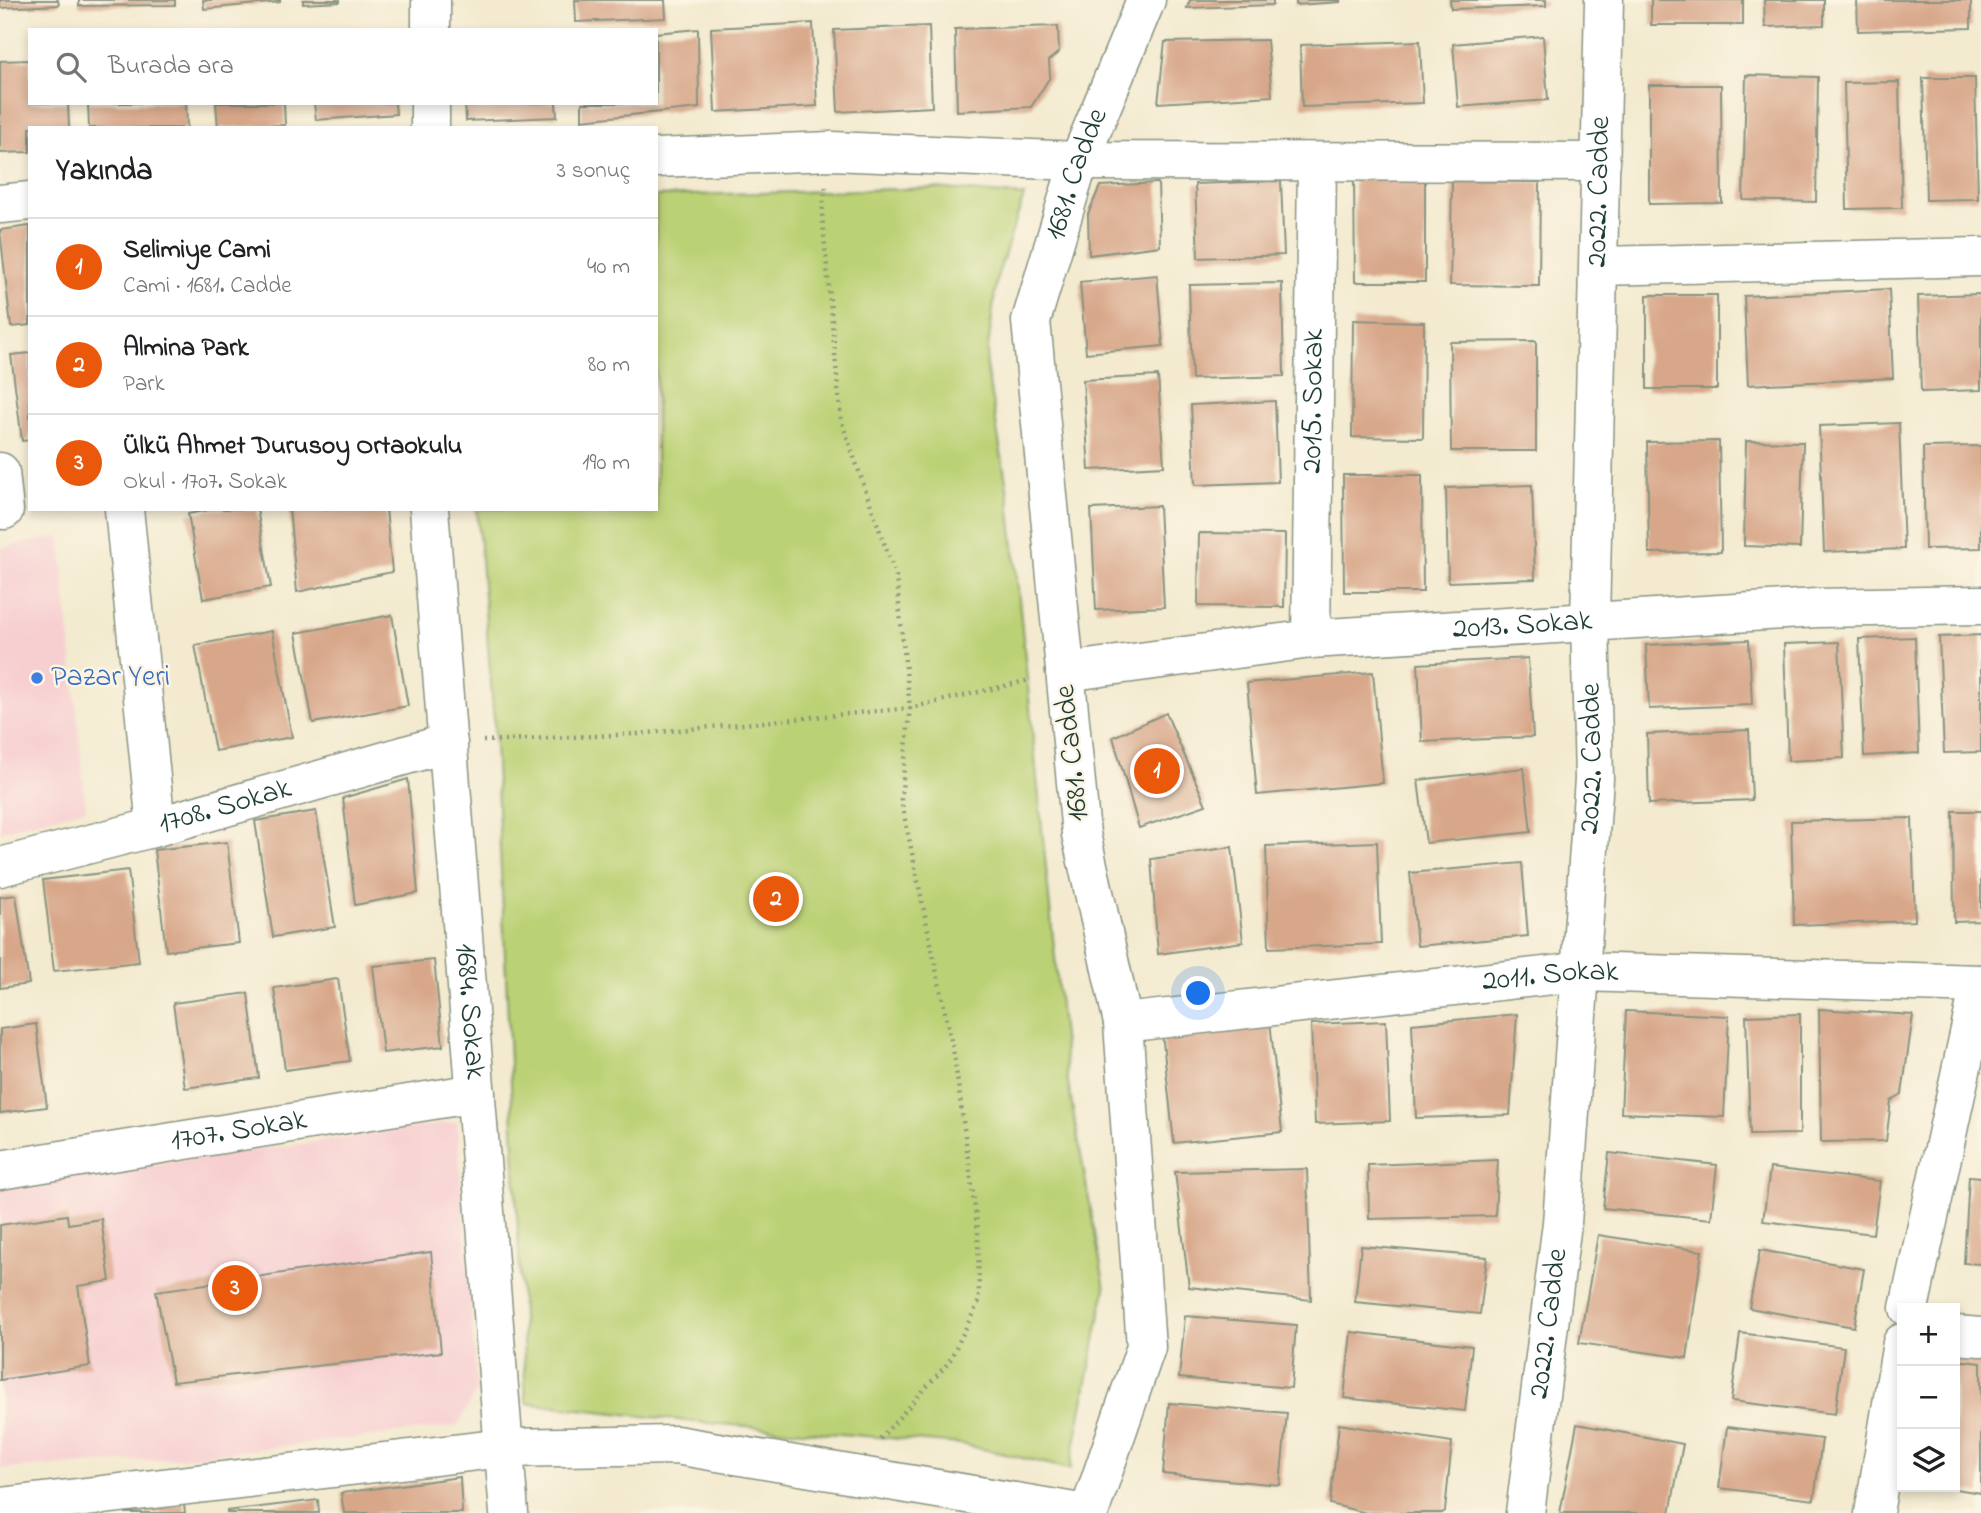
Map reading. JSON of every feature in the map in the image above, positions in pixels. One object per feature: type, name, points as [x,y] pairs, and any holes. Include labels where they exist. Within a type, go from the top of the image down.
[{"type":"street","points":[[431,0],[431,28]]},
{"type":"street","name":"1681. Cadde","points":[[1089,1513],[1146,1347],[1123,1023],[1081,834],[1031,321],[1079,161],[1146,0]]},
{"type":"street","name":"2022. Cadde","points":[[1525,1513],[1562,1223],[1594,779],[1590,622],[1604,0]]},
{"type":"street","points":[[430,105],[430,126]]},
{"type":"street","points":[[658,159],[831,151],[1079,161],[1601,162]]},
{"type":"street","name":"2015. Sokak","points":[[1311,639],[1317,162]]},
{"type":"street","points":[[0,204],[28,201]]},
{"type":"street","points":[[1599,266],[1981,257]]},
{"type":"street","points":[[0,472],[11,509]]},
{"type":"street","points":[[124,511],[156,827]]},
{"type":"street","name":"1684. Sokak","points":[[429,511],[509,1513]]},
{"type":"street","name":"2013. Sokak","points":[[1065,672],[1311,639],[1816,608],[1981,605]]},
{"type":"street","name":"1708. Sokak","points":[[0,867],[156,827],[448,743]]},
{"type":"street","name":"2011. Sokak","points":[[1123,1023],[1580,972],[1980,984]]},
{"type":"street","points":[[1910,1303],[1980,984]]},
{"type":"street","name":"1707. Sokak","points":[[0,1171],[476,1093]]},
{"type":"street","points":[[1960,1336],[1981,1338]]},
{"type":"street","points":[[1874,1513],[1898,1366]]},
{"type":"street","points":[[0,1507],[504,1448],[676,1445],[1080,1513]]},
{"type":"path","points":[[831,151],[822,212],[841,420],[896,578],[910,708],[901,800],[954,1055],[978,1231],[979,1301],[949,1362],[848,1475]]},
{"type":"path","points":[[448,743],[638,734],[910,708],[1065,672]]},
{"type":"shaded area","name":"Pazar Yeri","points":[[60,536],[86,809],[0,831],[0,548]]},
{"type":"shaded area","points":[[457,1122],[477,1390],[457,1426],[181,1458],[0,1469],[0,1186]]},
{"type":"green space","points":[[935,188],[1024,196],[997,277],[986,365],[1009,499],[1067,1077],[1105,1289],[1070,1469],[961,1444],[696,1422],[526,1403],[494,721],[477,511],[658,511],[658,196]]},
{"type":"building","points":[[0,0],[58,0],[59,5],[0,8]]},
{"type":"building","points":[[79,0],[175,0],[175,5],[79,6]]},
{"type":"building","points":[[203,0],[280,0],[280,2],[204,9]]},
{"type":"building","points":[[303,0],[340,0],[340,2],[303,4]]},
{"type":"building","points":[[575,0],[665,0],[666,18],[576,22]]},
{"type":"building","points":[[1190,0],[1273,0],[1273,5],[1187,8]]},
{"type":"building","points":[[1296,0],[1340,0],[1340,2],[1296,5]]},
{"type":"building","points":[[1450,0],[1546,0],[1546,6],[1451,9]]},
{"type":"building","points":[[1651,0],[1743,0],[1743,25],[1651,25]]},
{"type":"building","points":[[1764,0],[1824,0],[1824,25],[1765,27]]},
{"type":"building","points":[[1857,0],[1971,0],[1971,28],[1858,31]]},
{"type":"building","points":[[813,23],[817,106],[715,112],[711,28]]},
{"type":"building","points":[[929,26],[932,107],[838,112],[834,30]]},
{"type":"building","points":[[1058,26],[1059,52],[1049,60],[1050,77],[1031,107],[957,111],[955,29]]},
{"type":"building","points":[[698,29],[699,108],[582,120],[582,105],[658,105],[658,33]]},
{"type":"building","points":[[1543,36],[1548,100],[1458,107],[1453,44]]},
{"type":"building","points":[[1267,40],[1272,96],[1158,103],[1165,42]]},
{"type":"building","points":[[1420,41],[1423,103],[1302,107],[1300,45]]},
{"type":"building","points":[[28,60],[28,105],[68,105],[69,126],[28,126],[28,152],[0,153],[0,61]]},
{"type":"building","points":[[1746,75],[1818,77],[1816,202],[1743,200]]},
{"type":"building","points":[[1923,78],[1975,78],[1978,199],[1926,200]]},
{"type":"building","points":[[1899,82],[1902,208],[1847,209],[1844,83]]},
{"type":"building","points":[[1649,85],[1721,85],[1722,203],[1649,204]]},
{"type":"building","points":[[88,105],[186,105],[187,126],[89,126]]},
{"type":"building","points":[[216,105],[284,105],[285,125],[218,126]]},
{"type":"building","points":[[314,105],[395,105],[396,114],[316,120]]},
{"type":"building","points":[[465,105],[556,105],[557,117],[466,121]]},
{"type":"building","points":[[1354,177],[1425,177],[1425,282],[1355,282]]},
{"type":"building","points":[[1281,181],[1284,255],[1198,258],[1195,184]]},
{"type":"building","points":[[1452,181],[1540,182],[1539,286],[1450,285]]},
{"type":"building","points":[[1158,183],[1160,246],[1089,255],[1088,214],[1100,186]]},
{"type":"building","points":[[28,226],[28,325],[11,327],[0,230]]},
{"type":"building","points":[[1157,275],[1163,346],[1086,353],[1080,282]]},
{"type":"building","points":[[1282,283],[1284,376],[1192,379],[1189,285]]},
{"type":"building","points":[[1889,289],[1893,378],[1748,385],[1744,296]]},
{"type":"building","points":[[1981,294],[1981,390],[1921,392],[1918,296]]},
{"type":"building","points":[[1647,295],[1717,295],[1717,389],[1647,389]]},
{"type":"building","points":[[1353,320],[1424,322],[1423,438],[1352,437]]},
{"type":"building","points":[[1536,341],[1536,451],[1451,451],[1450,342]]},
{"type":"building","points":[[28,353],[28,440],[22,441],[11,355]]},
{"type":"building","points":[[1158,376],[1164,466],[1089,470],[1083,380]]},
{"type":"building","points":[[1275,401],[1278,482],[1195,485],[1191,405]]},
{"type":"building","points":[[1899,423],[1904,549],[1824,552],[1819,426]]},
{"type":"building","points":[[1719,441],[1721,552],[1649,553],[1647,442]]},
{"type":"building","points":[[1746,441],[1803,442],[1800,548],[1744,546]]},
{"type":"building","points":[[1981,446],[1981,548],[1925,549],[1923,447]]},
{"type":"building","points":[[1343,475],[1422,475],[1423,592],[1344,592]]},
{"type":"building","points":[[1532,485],[1535,579],[1448,582],[1446,488]]},
{"type":"building","points":[[1159,506],[1164,607],[1096,610],[1091,509]]},
{"type":"building","points":[[204,511],[257,511],[271,587],[203,599],[188,514]]},
{"type":"building","points":[[289,511],[386,511],[392,572],[297,592]]},
{"type":"building","points":[[1199,533],[1285,534],[1284,607],[1198,606]]},
{"type":"building","points":[[392,615],[408,706],[313,723],[296,633]]},
{"type":"building","points":[[272,631],[292,737],[215,751],[195,645]]},
{"type":"building","points":[[1981,635],[1981,752],[1944,753],[1939,637]]},
{"type":"building","points":[[1915,637],[1919,753],[1864,756],[1859,639]]},
{"type":"building","points":[[1749,640],[1752,705],[1649,709],[1646,645]]},
{"type":"building","points":[[1839,642],[1844,758],[1788,761],[1784,644]]},
{"type":"building","points":[[1528,658],[1533,737],[1422,742],[1418,664]]},
{"type":"building","points":[[1373,672],[1383,783],[1257,795],[1247,683]]},
{"type":"building","points":[[1166,713],[1206,805],[1139,828],[1113,737]]},
{"type":"building","points":[[1749,730],[1752,800],[1649,804],[1647,734]]},
{"type":"building","points":[[1524,768],[1531,832],[1426,843],[1418,780]]},
{"type":"building","points":[[408,779],[418,893],[355,905],[343,798]]},
{"type":"building","points":[[316,811],[335,927],[273,937],[255,821]]},
{"type":"building","points":[[1953,811],[1981,811],[1981,921],[1954,922]]},
{"type":"building","points":[[1912,818],[1915,921],[1794,925],[1791,821]]},
{"type":"building","points":[[227,842],[239,943],[166,951],[154,850]]},
{"type":"building","points":[[1377,842],[1381,944],[1269,948],[1266,846]]},
{"type":"building","points":[[1232,847],[1243,942],[1158,954],[1151,859]]},
{"type":"building","points":[[1522,863],[1528,936],[1417,946],[1410,873]]},
{"type":"building","points":[[128,870],[139,962],[54,971],[43,880]]},
{"type":"building","points":[[16,895],[29,984],[0,988],[0,897]]},
{"type":"building","points":[[434,960],[443,1046],[383,1053],[373,966]]},
{"type":"building","points":[[338,979],[350,1061],[285,1070],[274,988]]},
{"type":"building","points":[[248,993],[259,1078],[185,1088],[173,1003]]},
{"type":"building","points":[[1819,1009],[1913,1015],[1902,1094],[1891,1101],[1886,1141],[1821,1142]]},
{"type":"building","points":[[1626,1011],[1729,1016],[1724,1117],[1621,1113]]},
{"type":"building","points":[[1517,1014],[1510,1115],[1416,1118],[1412,1024]]},
{"type":"building","points":[[1800,1014],[1800,1134],[1750,1135],[1746,1016]]},
{"type":"building","points":[[1270,1021],[1282,1132],[1174,1143],[1162,1033]]},
{"type":"building","points":[[1386,1021],[1390,1121],[1315,1124],[1311,1024]]},
{"type":"building","points":[[36,1024],[47,1107],[0,1113],[0,1029]]},
{"type":"building","points":[[1609,1153],[1717,1165],[1711,1219],[1603,1208]]},
{"type":"building","points":[[1498,1160],[1495,1216],[1369,1219],[1368,1165]]},
{"type":"building","points":[[1770,1168],[1880,1181],[1873,1234],[1763,1221]]},
{"type":"building","points":[[1307,1169],[1311,1300],[1189,1287],[1175,1172]]},
{"type":"building","points":[[1969,1176],[1981,1177],[1981,1264],[1964,1263]]},
{"type":"building","points":[[67,1215],[68,1224],[101,1219],[110,1281],[78,1286],[90,1366],[0,1380],[0,1225]]},
{"type":"building","points":[[1598,1235],[1702,1251],[1687,1358],[1579,1343]]},
{"type":"building","points":[[1361,1246],[1487,1257],[1480,1314],[1355,1302]]},
{"type":"building","points":[[1760,1250],[1864,1269],[1854,1327],[1749,1308]]},
{"type":"building","points":[[431,1252],[441,1352],[173,1382],[156,1291]]},
{"type":"building","points":[[1185,1316],[1296,1325],[1291,1388],[1179,1378]]},
{"type":"building","points":[[1351,1332],[1472,1346],[1465,1411],[1344,1398]]},
{"type":"building","points":[[1740,1333],[1844,1347],[1835,1414],[1731,1401]]},
{"type":"building","points":[[1960,1361],[1981,1363],[1981,1493],[1960,1490]]},
{"type":"building","points":[[1169,1403],[1287,1413],[1280,1485],[1163,1474]]},
{"type":"building","points":[[1339,1424],[1452,1442],[1445,1511],[1366,1513],[1330,1504]]},
{"type":"building","points":[[1577,1424],[1683,1444],[1670,1513],[1560,1513]]},
{"type":"building","points":[[1727,1427],[1822,1439],[1814,1500],[1719,1488]]},
{"type":"building","points":[[460,1477],[462,1513],[344,1513],[341,1493]]},
{"type":"building","points":[[318,1500],[319,1513],[227,1513],[227,1511]]},
{"type":"building","points":[[184,1504],[185,1513],[126,1513],[126,1511]]},
{"type":"place","name":"Pazar Yeri","points":[[37,678]]},
{"type":"place","name":"Selimiye Cami","points":[[1157,771]]},
{"type":"place","name":"Almina Park","points":[[776,899]]},
{"type":"place","name":"Ülkü Ahmet Durusoy Ortaokulu","points":[[235,1288]]}]
